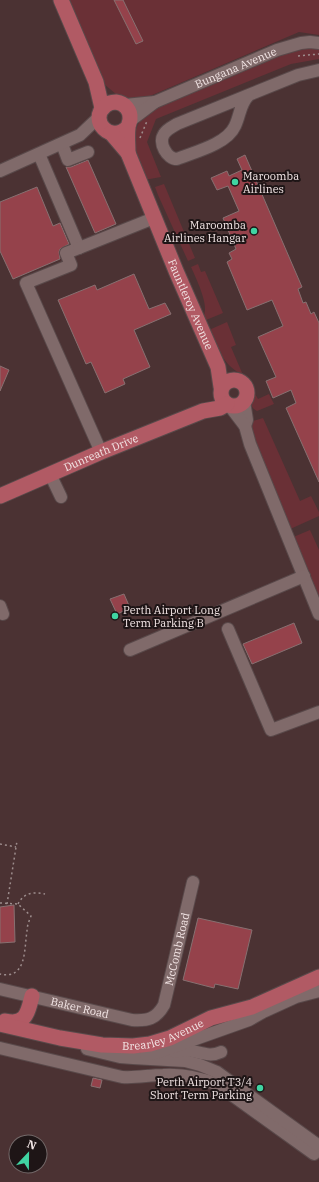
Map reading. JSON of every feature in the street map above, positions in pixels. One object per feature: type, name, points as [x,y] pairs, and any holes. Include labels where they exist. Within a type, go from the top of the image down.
[{"type":"main road","points":[[61,0],[96,82],[101,112],[100,124],[109,132],[121,132],[129,124],[129,112],[96,82]]},
{"type":"main road","points":[[101,112],[109,103],[120,104]]},
{"type":"main road","name":"Fauntleroy Avenue","points":[[129,124],[133,148],[154,218],[200,329],[218,366],[226,394]]},
{"type":"main road","name":"Fauntleroy Avenue","points":[[109,132],[133,148]]},
{"type":"main road","points":[[241,382],[246,388],[244,402],[236,406],[226,394],[241,382]]},
{"type":"main road","name":"Dunreath Drive","points":[[0,496],[101,452],[203,411],[226,394]]},
{"type":"main road","name":"Brearley Avenue","points":[[0,1024],[60,1038],[116,1046],[150,1044],[170,1038],[211,1018],[252,1007],[318,986]]},
{"type":"main road","points":[[0,1020],[11,1023],[23,1019],[30,1010],[32,996]]},
{"type":"street","name":"Bungana Avenue","points":[[129,124],[155,102],[278,50],[301,43],[319,42]]},
{"type":"street","points":[[249,95],[244,101],[235,127],[228,136],[221,141],[177,159],[170,158],[162,143],[165,132],[170,128],[249,95],[298,75],[319,70]]},
{"type":"street","name":"Bungana Avenue","points":[[120,104],[155,102]]},
{"type":"street","points":[[80,135],[101,112]]},
{"type":"street","points":[[0,171],[80,135],[109,132]]},
{"type":"street","points":[[62,144],[68,160],[88,152]]},
{"type":"street","points":[[39,154],[79,248]]},
{"type":"street","points":[[101,452],[26,283],[70,265],[66,253],[154,218]]},
{"type":"street","name":"Fauntleroy Avenue","points":[[226,394],[245,426],[250,444],[319,614]]},
{"type":"street","name":"Fauntleroy Avenue","points":[[244,402],[247,420],[245,426]]},
{"type":"street","points":[[50,474],[61,497]]},
{"type":"street","points":[[130,650],[304,576]]},
{"type":"street","points":[[228,629],[271,730],[319,712]]},
{"type":"street","name":"McComb Road","points":[[158,1014],[164,1005],[193,882]]},
{"type":"street","points":[[107,1054],[146,1055],[159,1052],[249,1020],[266,1016],[318,986]]},
{"type":"street","name":"Baker Road","points":[[0,989],[132,1020],[143,1021],[158,1014]]},
{"type":"street","points":[[60,1038],[80,1047],[107,1054],[133,1058],[185,1061],[200,1065],[216,1072],[317,1150]]},
{"type":"street","points":[[0,1048],[122,1077],[140,1078],[164,1074],[212,1082],[317,1150]]},
{"type":"street","points":[[152,1058],[182,1049],[213,1055],[221,1052]]},
{"type":"path","points":[[296,56],[319,54]]},
{"type":"path","points":[[133,148],[149,117]]},
{"type":"path","points":[[7,904],[17,841]]},
{"type":"path","points":[[0,847],[1,844],[16,847]]},
{"type":"path","points":[[18,904],[21,898],[26,894],[45,894]]},
{"type":"path","points":[[0,903],[18,904],[30,916],[22,965],[18,971],[13,974],[0,974]]},
{"type":"shaded area","points":[[0,0],[319,0],[319,1182],[0,1182]]},
{"type":"shaded area","points":[[66,0],[319,0],[319,35],[299,32],[143,99],[130,100],[117,95],[103,83]]},
{"type":"shaded area","points":[[319,47],[319,59],[291,64],[156,119],[147,142],[161,177],[144,180],[134,144],[137,128],[141,120],[148,112],[290,49]]},
{"type":"shaded area","points":[[164,184],[195,258],[188,261],[155,187]]},
{"type":"shaded area","points":[[198,264],[201,272],[205,271],[223,313],[206,320],[204,315],[205,305],[199,284],[191,267]]},
{"type":"shaded area","points":[[227,322],[236,345],[231,347],[243,375],[226,362],[218,350],[209,330]]},
{"type":"shaded area","points":[[255,394],[258,399],[269,394],[274,404],[257,411],[251,405],[252,398]]},
{"type":"shaded area","points":[[263,418],[300,501],[311,496],[319,512],[319,516],[288,530],[250,433],[250,424],[253,421]]},
{"type":"shaded area","points":[[310,530],[319,550],[319,604],[291,538]]},
{"type":"building","points":[[114,0],[123,0],[143,41],[136,44]]},
{"type":"building","points":[[245,155],[302,287],[298,289],[303,303],[306,302],[311,314],[314,312],[319,323],[319,482],[286,408],[296,403],[291,390],[273,398],[266,381],[276,377],[258,337],[283,326],[272,300],[247,310],[227,262],[232,259],[229,253],[236,249],[223,218],[239,211],[228,186],[217,190],[211,178],[227,171],[229,176],[242,170],[237,159]]},
{"type":"building","points":[[88,160],[116,224],[95,233],[66,167],[71,167]]},
{"type":"building","points":[[37,187],[53,226],[60,223],[69,244],[60,249],[60,259],[13,279],[0,251],[0,202]]},
{"type":"building","points":[[134,274],[149,309],[165,303],[171,314],[134,330],[150,367],[123,379],[125,384],[105,393],[91,362],[86,364],[58,300],[95,285],[97,290]]},
{"type":"building","points":[[0,366],[9,370],[0,391]]},
{"type":"building","points":[[124,594],[130,608],[117,614],[110,599]]},
{"type":"building","points":[[294,623],[302,643],[252,664],[243,644]]},
{"type":"building","points":[[14,905],[15,942],[0,943],[0,907]]},
{"type":"building","points":[[198,918],[252,930],[238,989],[215,984],[214,988],[183,980]]},
{"type":"building","points":[[93,1078],[102,1080],[100,1088],[91,1086]]},
{"type":"place","name":"Maroomba Airlines","points":[[235,182]]},
{"type":"place","name":"Maroomba Airlines Hangar","points":[[254,231]]},
{"type":"place","name":"Perth Airport Long Term Parking B","points":[[115,616]]},
{"type":"place","name":"Perth Airport T3/4 Short Term Parking","points":[[260,1088]]}]
